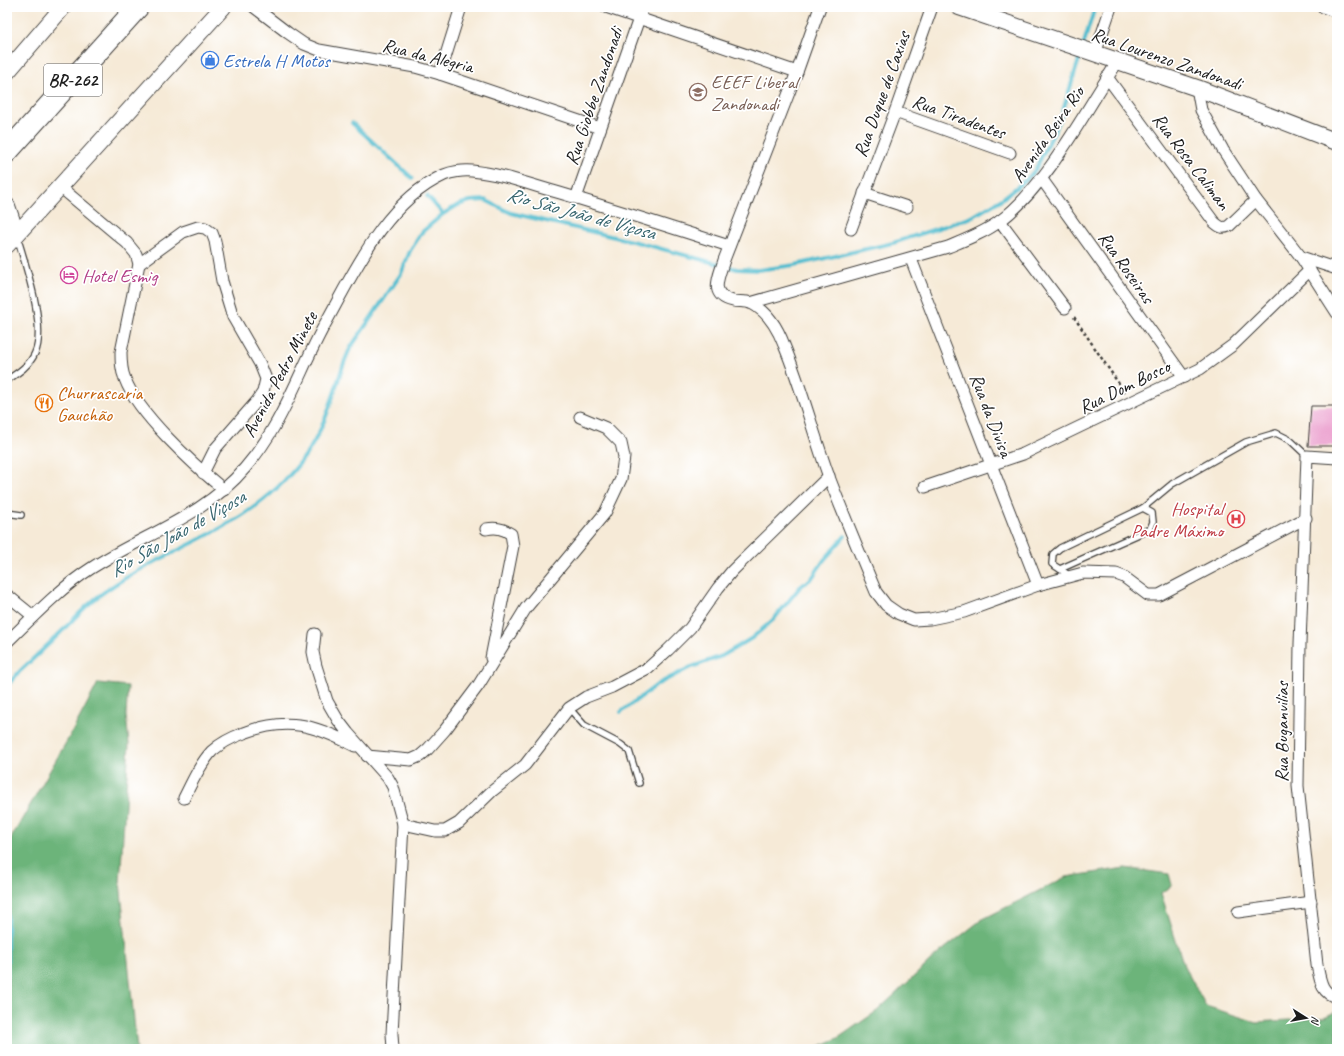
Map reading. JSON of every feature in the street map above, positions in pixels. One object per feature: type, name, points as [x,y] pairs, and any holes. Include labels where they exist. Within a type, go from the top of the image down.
[{"type":"highway","name":"BR-262","points":[[7,152],[138,7]]},
{"type":"street","points":[[7,72],[63,7]]},
{"type":"street","points":[[12,239],[223,7]]},
{"type":"street","name":"Rua da Alegria","points":[[254,7],[304,44],[319,50],[415,67],[600,128]]},
{"type":"street","points":[[440,74],[461,7]]},
{"type":"street","points":[[606,7],[797,72]]},
{"type":"street","name":"Rua Giobbe Zandonadi","points":[[576,198],[643,7]]},
{"type":"street","points":[[820,7],[797,72],[724,260],[717,282],[718,292],[725,298],[750,303],[770,320],[778,330],[829,476],[876,592],[886,605],[899,614],[914,620],[930,619],[964,612],[1038,585],[1064,572],[1116,574],[1124,577],[1148,595],[1159,595],[1306,518]]},
{"type":"street","name":"Rua Duque de Caxias","points":[[851,229],[895,112],[932,7]]},
{"type":"street","name":"Rua Lourenzo Zandonadi","points":[[959,7],[1197,88],[1337,142]]},
{"type":"street","points":[[1091,52],[1111,7]]},
{"type":"street","points":[[1323,7],[1337,12]]},
{"type":"street","name":"Avenida Beira Rio","points":[[750,303],[911,259],[948,247],[974,236],[1000,221],[1041,178],[1118,61]]},
{"type":"street","name":"Rua Rosa Caliman","points":[[1108,77],[1214,222],[1220,227],[1225,228],[1229,226],[1256,200]]},
{"type":"street","points":[[1197,88],[1201,110],[1209,127],[1256,200],[1301,257],[1337,313]]},
{"type":"street","name":"Rua Tiradentes","points":[[895,112],[1010,153]]},
{"type":"street","name":"Avenida Pedro Minete","points":[[7,642],[33,616],[87,571],[113,555],[172,525],[224,490],[248,466],[274,431],[323,328],[380,230],[398,207],[412,194],[428,183],[447,174],[469,170],[489,173],[576,198],[730,246]]},
{"type":"street","name":"Rua Roseiras","points":[[1041,178],[1184,377]]},
{"type":"street","points":[[59,186],[127,243],[136,254],[139,264],[121,352],[121,364],[124,379],[133,395],[156,424],[203,473],[224,490]]},
{"type":"street","points":[[864,193],[907,207]]},
{"type":"street","points":[[7,206],[12,239]]},
{"type":"street","points":[[1000,221],[1065,308]]},
{"type":"street","points":[[139,264],[183,232],[191,228],[205,228],[212,233],[215,241],[222,281],[233,317],[264,372],[265,385],[257,401],[215,449],[203,473]]},
{"type":"street","points":[[1301,257],[1337,269]]},
{"type":"street","name":"Rua da Divisa","points":[[911,259],[1038,585]]},
{"type":"street","name":"Rua Dom Bosco","points":[[925,487],[992,466],[1023,454],[1184,377],[1214,360],[1232,345],[1310,270]]},
{"type":"street","points":[[184,798],[201,765],[212,751],[236,736],[268,725],[283,723],[317,728],[364,752],[400,760],[411,760],[420,756],[445,730],[489,668],[526,608],[605,513],[621,479],[624,457],[621,443],[606,428],[580,417]]},
{"type":"street","points":[[1307,456],[1337,458]]},
{"type":"street","name":"Rua Buganvilias","points":[[1307,456],[1306,518],[1300,644],[1298,786],[1317,965],[1321,984],[1326,992],[1337,997]]},
{"type":"street","points":[[403,824],[435,831],[445,831],[459,823],[491,792],[525,765],[569,708],[586,697],[628,680],[648,668],[660,658],[690,628],[732,571],[829,476]]},
{"type":"street","points":[[486,530],[496,528],[507,531],[511,534],[513,546],[489,668]]},
{"type":"street","points":[[7,595],[33,616]]},
{"type":"street","points":[[315,634],[313,652],[320,684],[338,720],[393,788],[403,824],[392,1038],[393,1049]]},
{"type":"street","points":[[1238,912],[1311,902]]},
{"type":"lane","points":[[7,380],[30,361],[38,345],[38,322],[34,298],[12,239]]},
{"type":"lane","points":[[1143,508],[1152,513],[1153,522],[1150,529],[1064,572],[1052,564],[1053,554],[1060,548],[1143,508],[1172,484],[1246,442],[1276,433],[1290,440],[1307,456]]},
{"type":"lane","points":[[7,513],[21,515]]},
{"type":"lane","points":[[569,708],[584,725],[620,744],[629,751],[639,783]]},
{"type":"path","points":[[1074,317],[1132,403]]},
{"type":"green space","points":[[98,683],[128,686],[126,715],[129,744],[120,882],[137,1049],[8,1049],[7,856],[10,840],[72,732]]},
{"type":"green space","points":[[1125,868],[1169,874],[1172,885],[1161,893],[1184,966],[1206,1006],[1256,1022],[1322,1018],[1337,1011],[1337,1049],[813,1049],[838,1038],[877,1011],[939,953],[981,920],[1066,877]]},
{"type":"building","points":[[1311,406],[1337,406],[1337,446],[1308,446]]},
{"type":"waterway","name":"Rio São João de Viçosa","points":[[1083,46],[1095,7]]},
{"type":"waterway","name":"Rio São João de Viçosa","points":[[7,686],[19,672],[84,608],[100,595],[127,577],[235,520],[260,503],[283,482],[311,448],[328,410],[351,347],[401,274],[410,251],[422,232],[443,214],[458,205],[470,201],[485,200],[511,213],[636,242],[737,269],[758,270],[795,265],[893,243],[972,217],[1002,199],[1027,179],[1035,170],[1060,120],[1081,53]]},
{"type":"waterway","points":[[352,123],[412,178]]},
{"type":"waterway","points":[[427,196],[443,214]]},
{"type":"waterway","points":[[621,712],[658,684],[689,668],[722,656],[752,638],[774,619],[800,587],[812,578],[824,560],[845,536]]},
{"type":"waterway","points":[[7,855],[7,975]]},
{"type":"place","name":"Estrela H Motos","points":[[210,60]]},
{"type":"place","name":"EEEF Liberal Zandonadi","points":[[698,92]]},
{"type":"place","name":"Hotel Esmig","points":[[69,275]]},
{"type":"place","name":"Churrascaria Gauchão","points":[[44,403]]},
{"type":"place","name":"Hospital Padre Máximo","points":[[1236,519]]}]
